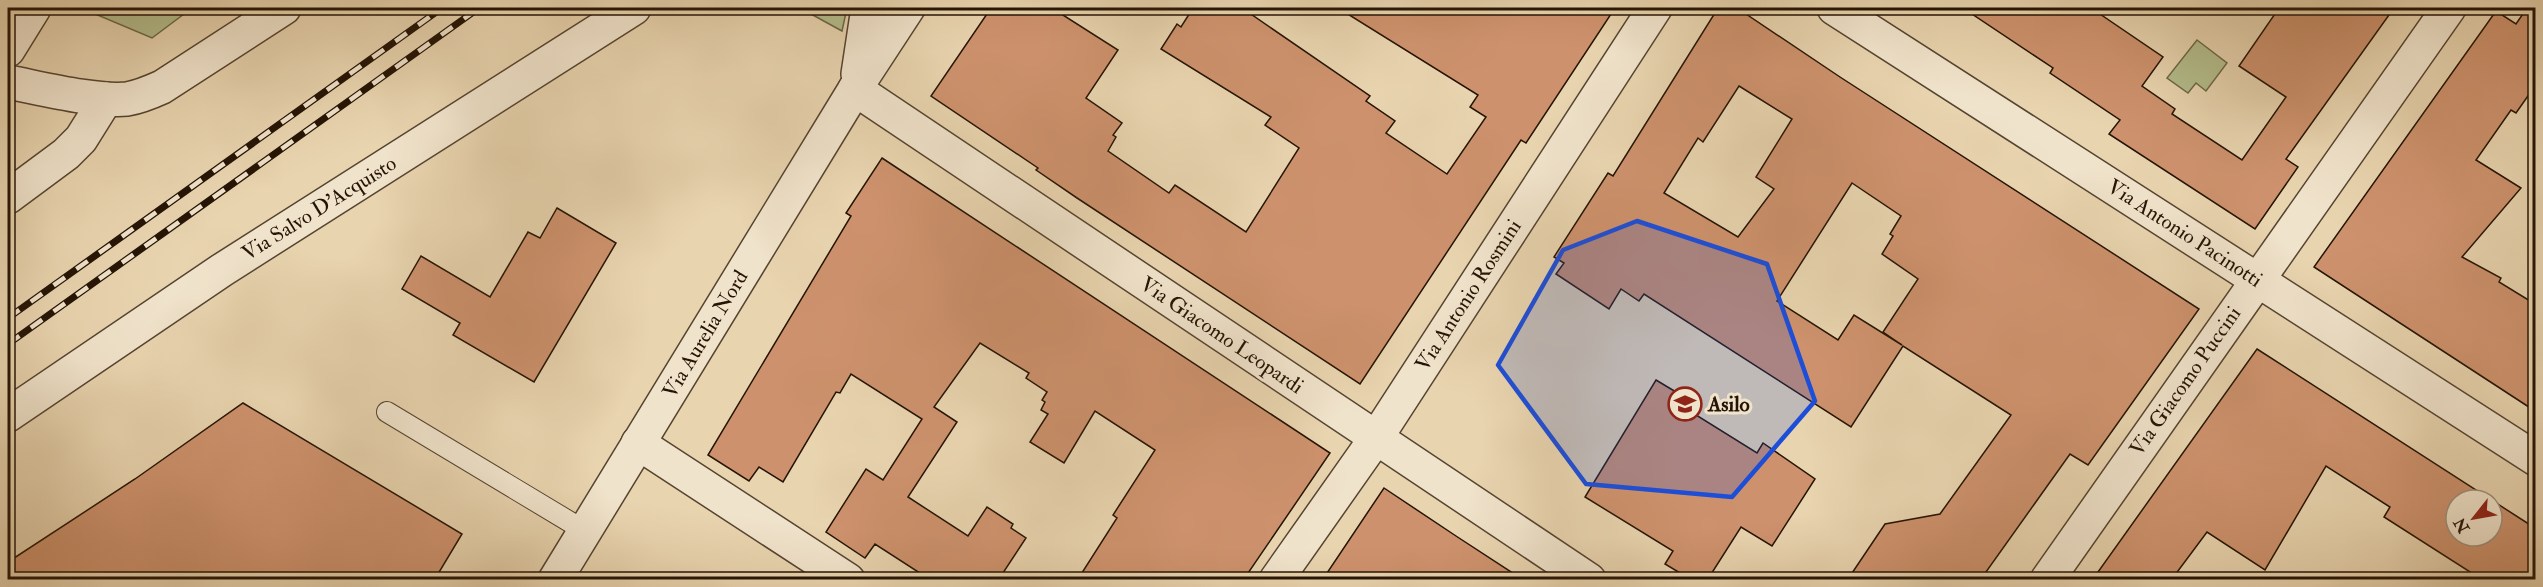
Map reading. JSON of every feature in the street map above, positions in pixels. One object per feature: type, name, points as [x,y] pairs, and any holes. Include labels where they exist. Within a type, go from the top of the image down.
[{"type":"street","points":[[8,50],[34,8]]},
{"type":"street","points":[[8,82],[106,99],[127,99],[162,87],[284,8]]},
{"type":"street","name":"Via Salvo D'Acquisto","points":[[8,415],[222,270],[634,8]]},
{"type":"street","name":"Via Aurelia Nord","points":[[855,89],[868,8]]},
{"type":"street","name":"Via Aurelia Nord","points":[[555,579],[855,89],[908,8]]},
{"type":"street","name":"Via Antonio Rosmini","points":[[1276,579],[1376,438],[1655,8]]},
{"type":"street","name":"Via Antonio Pacinotti","points":[[1834,8],[2535,459]]},
{"type":"street","name":"Via Giacomo Puccini","points":[[2047,579],[2449,8]]},
{"type":"street","name":"Via Giacomo Leopardi","points":[[855,89],[1589,579]]},
{"type":"street","points":[[8,196],[66,154],[81,139],[106,99]]},
{"type":"street","points":[[638,443],[848,579]]},
{"type":"lane","points":[[387,412],[585,531]]},
{"type":"highlighted area","points":[[1637,221],[1767,264],[1815,401],[1732,497],[1586,484],[1498,365],[1563,250]]},
{"type":"green space","points":[[81,8],[192,8],[152,38]]},
{"type":"green space","points":[[800,8],[847,8],[842,31]]},
{"type":"green space","points":[[2197,40],[2227,63],[2206,91],[2196,83],[2188,93],[2167,78]]},
{"type":"building","points":[[991,8],[1052,8],[1118,50],[1086,98],[1122,123],[1113,135],[1116,137],[1108,151],[1169,193],[1175,185],[1246,232],[1299,148],[1265,125],[1271,117],[1161,49],[1177,24],[1181,27],[1193,8],[1242,8],[1370,96],[1366,101],[1395,121],[1386,133],[1447,174],[1486,117],[1470,107],[1478,95],[1338,8],[1615,8],[1526,143],[1521,140],[1360,384],[1077,198],[1036,170],[1038,168],[931,96]]},
{"type":"building","points":[[1718,8],[1737,8],[2199,309],[2088,465],[2070,454],[1981,579],[1848,579],[1885,524],[1940,514],[2011,415],[1903,346],[1851,427],[1644,294],[1639,301],[1621,289],[1609,309],[1556,274],[1564,263],[1554,257],[1608,173],[1613,176]],"holes":[[[1739,86],[1792,119],[1756,177],[1774,189],[1738,237],[1664,193],[1698,138],[1703,142]],[[1852,183],[1901,216],[1882,254],[1918,279],[1883,332],[1902,345],[1854,315],[1838,340],[1777,301]]]},
{"type":"building","points":[[1963,8],[2091,8],[2163,57],[2142,86],[2175,109],[2172,114],[2242,160],[2286,97],[2239,66],[2279,8],[2394,8],[2286,159],[2298,167],[2255,229],[2109,134],[2120,120],[2050,73],[2053,68]]},
{"type":"building","points":[[2527,8],[2535,8],[2535,86],[2516,113],[2511,110],[2476,160],[2521,188],[2462,257],[2501,278],[2499,282],[2535,304],[2535,411],[2314,267],[2496,11],[2516,24]]},
{"type":"building","points":[[882,158],[1330,453],[1244,579],[1078,579],[1117,518],[1113,515],[1155,450],[1095,411],[1064,463],[1030,442],[1048,414],[1041,410],[1045,402],[1042,400],[1047,392],[1026,378],[1029,373],[980,343],[934,407],[957,422],[908,497],[968,536],[987,507],[1013,524],[1011,528],[1026,538],[999,579],[929,579],[875,544],[865,558],[826,532],[866,469],[883,480],[922,419],[851,374],[840,393],[836,392],[783,482],[759,467],[749,481],[708,455],[851,216],[846,213]]},
{"type":"building","points":[[557,208],[616,243],[534,382],[453,335],[460,323],[402,289],[421,256],[490,297],[528,232],[540,238]]},
{"type":"building","points":[[2257,349],[2473,488],[2444,488],[2444,548],[2504,548],[2504,508],[2535,528],[2535,579],[2481,579],[2384,517],[2390,507],[2326,466],[2265,570],[2207,532],[2172,579],[2093,579]]},
{"type":"building","points":[[1656,380],[1701,407],[1696,415],[1757,453],[1763,443],[1815,479],[1772,546],[1741,527],[1708,579],[1690,579],[1665,564],[1673,551],[1585,497]]},
{"type":"building","points":[[243,403],[462,534],[435,579],[8,579],[8,562],[135,479]]},
{"type":"building","points":[[1384,488],[1456,536],[1522,579],[1323,579]]},
{"type":"railway","points":[[8,318],[442,8]]},
{"type":"railway","points":[[8,344],[479,8]]},
{"type":"place","name":"Asilo","points":[[1685,404]]}]
